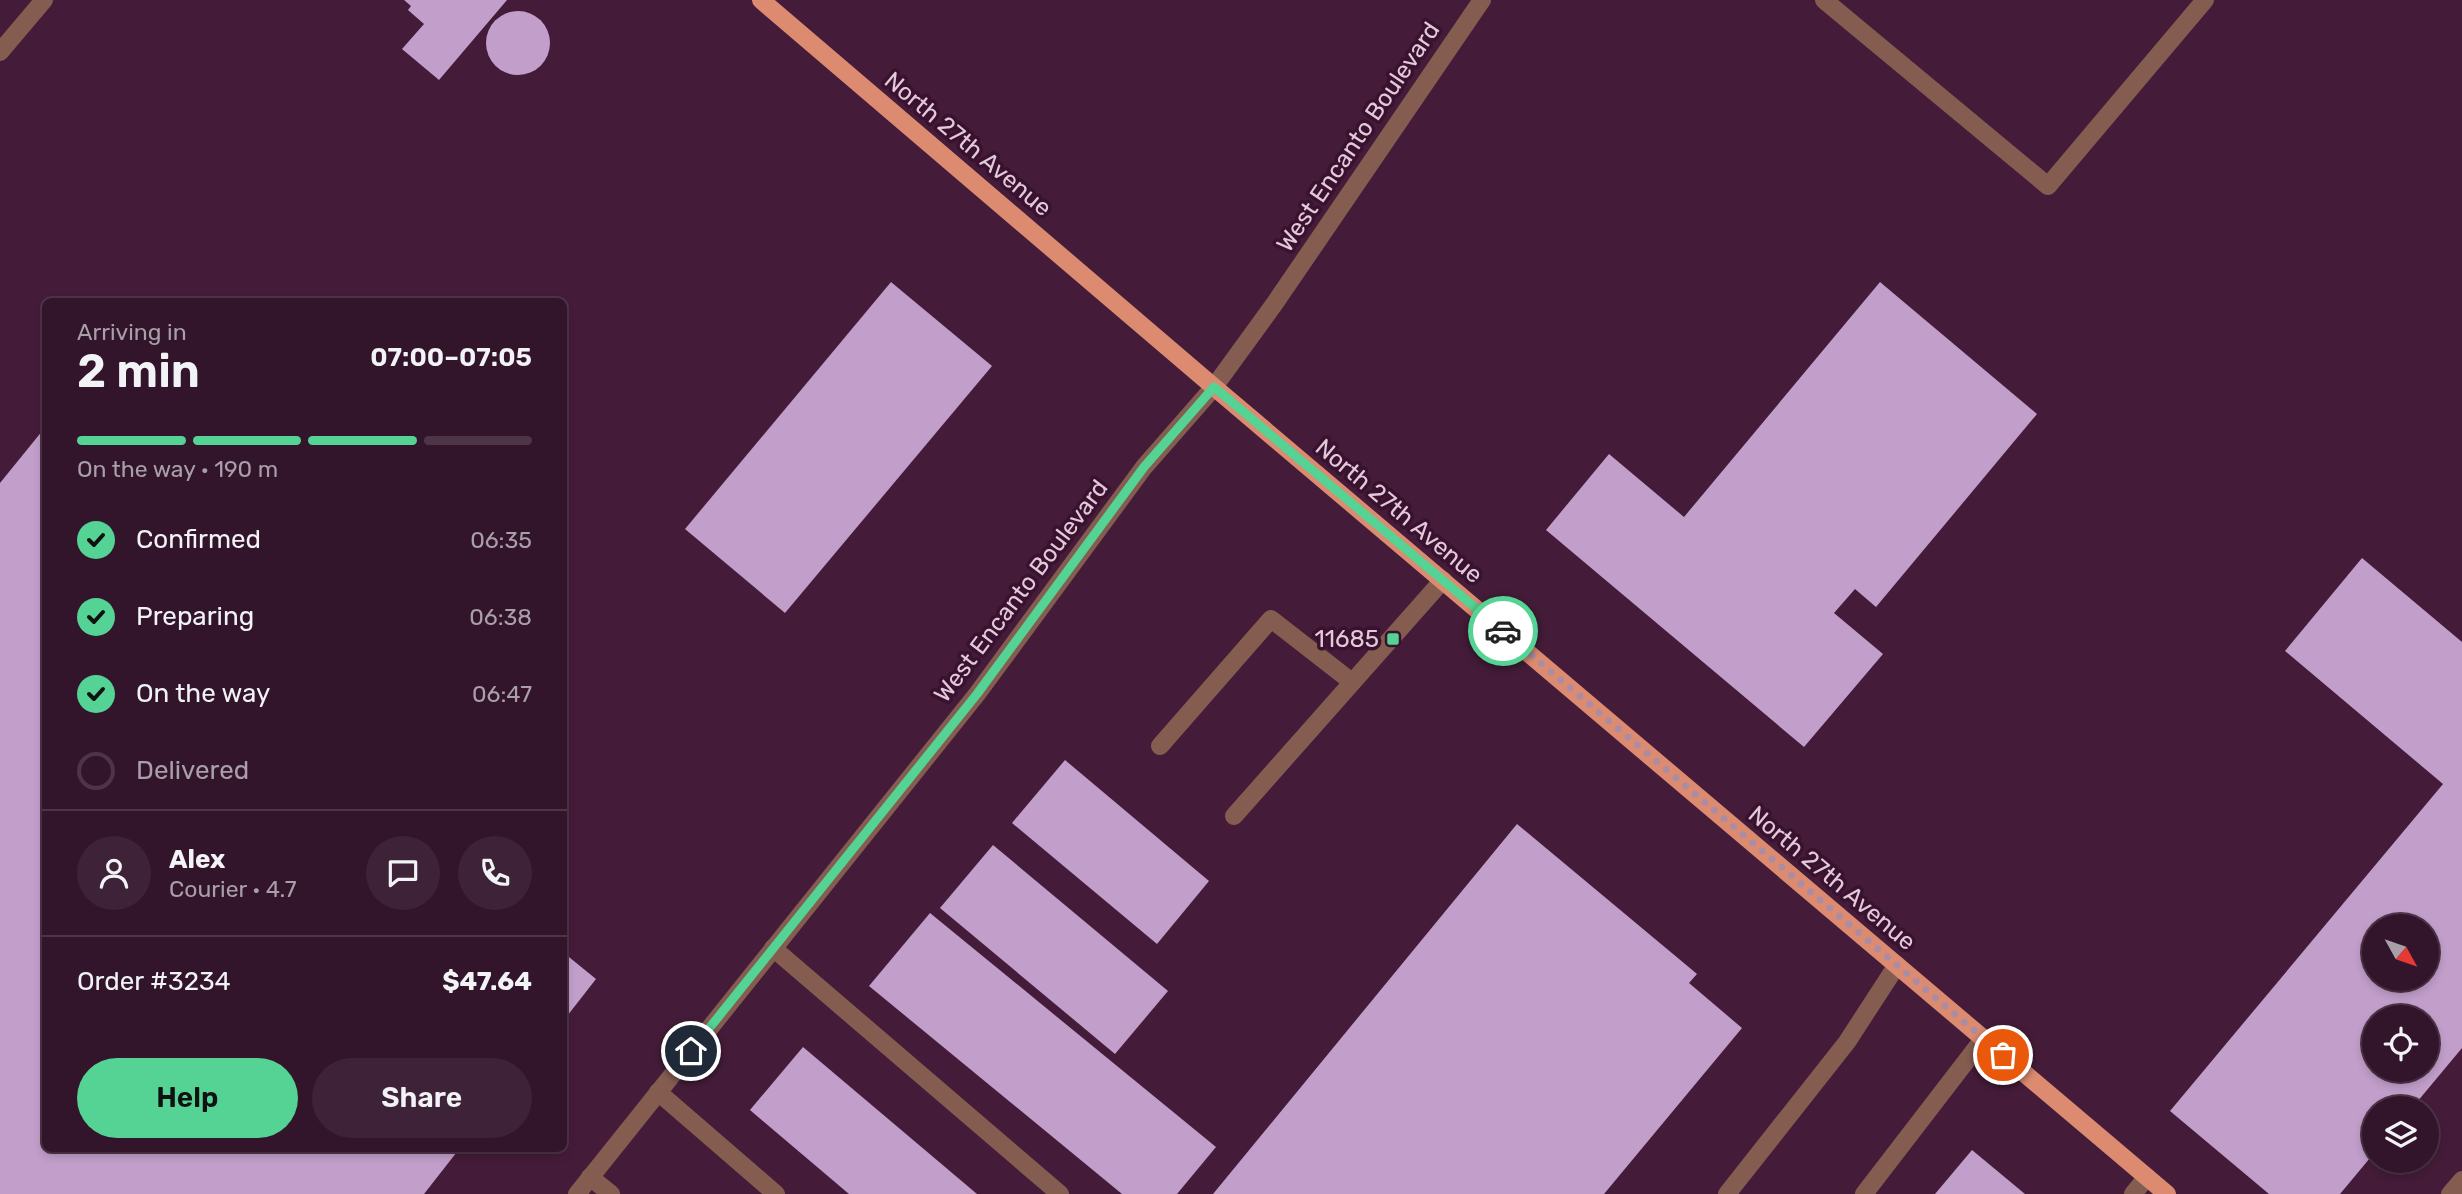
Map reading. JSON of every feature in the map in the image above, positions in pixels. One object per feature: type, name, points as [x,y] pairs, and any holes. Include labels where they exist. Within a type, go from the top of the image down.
[{"type":"main road","name":"North 27th Avenue","points":[[761,0],[2167,1194]]},
{"type":"street","points":[[0,52],[44,0]]},
{"type":"street","name":"West Encanto Boulevard","points":[[576,1194],[977,694],[1144,467],[1214,387],[1275,303],[1482,0]]},
{"type":"street","points":[[1825,0],[2048,186],[2205,0]]},
{"type":"street","points":[[1234,816],[1443,580]]},
{"type":"street","points":[[1160,746],[1271,619],[1352,682]]},
{"type":"street","points":[[773,948],[1060,1194]]},
{"type":"street","points":[[1727,1194],[1847,1042],[1897,965]]},
{"type":"street","points":[[1864,1194],[1984,1038]]},
{"type":"street","points":[[658,1092],[776,1194]]},
{"type":"street","points":[[590,1177],[611,1194]]},
{"type":"street","points":[[2133,1194],[2147,1177]]},
{"type":"street","points":[[2450,1194],[2462,1180]]},
{"type":"building","points":[[404,0],[507,0],[439,80],[402,49],[424,24],[408,10],[411,6]]},
{"type":"building","points":[[512,11],[524,11],[541,20],[548,31],[548,55],[541,66],[524,75],[512,75],[500,70],[491,61],[486,49],[486,37],[491,25],[500,16]]},
{"type":"building","points":[[891,282],[992,366],[785,613],[685,529]]},
{"type":"building","points":[[1880,282],[2037,414],[1876,607],[1855,589],[1834,613],[1883,654],[1804,747],[1546,530],[1609,454],[1684,517]]},
{"type":"building","points":[[42,431],[42,1152],[457,1152],[424,1194],[0,1194],[0,483]]},
{"type":"building","points":[[2362,558],[2462,642],[2462,1048],[2439,1076],[2439,1005],[2362,1005],[2362,1082],[2434,1082],[2422,1096],[2362,1096],[2362,1168],[2340,1194],[2269,1194],[2170,1111],[2443,784],[2285,651]]},
{"type":"building","points":[[1065,760],[1209,881],[1157,944],[1012,823]]},
{"type":"building","points":[[1517,824],[1697,974],[1689,983],[1742,1028],[1604,1194],[1213,1194]]},
{"type":"building","points":[[993,845],[1168,991],[1115,1054],[940,908]]},
{"type":"building","points":[[930,913],[1216,1147],[1177,1194],[1122,1194],[869,986]]},
{"type":"building","points":[[567,955],[596,979],[567,1016]]},
{"type":"building","points":[[803,1047],[977,1194],[849,1194],[750,1110]]},
{"type":"building","points":[[1972,1150],[2025,1194],[1935,1194]]},
{"type":"way so far","points":[[1503,631],[2003,1055]]},
{"type":"place","name":"11685","points":[[1393,639]]},
{"type":"route","points":[[691,1051],[977,694],[1144,467],[1214,387],[1503,631]]}]
